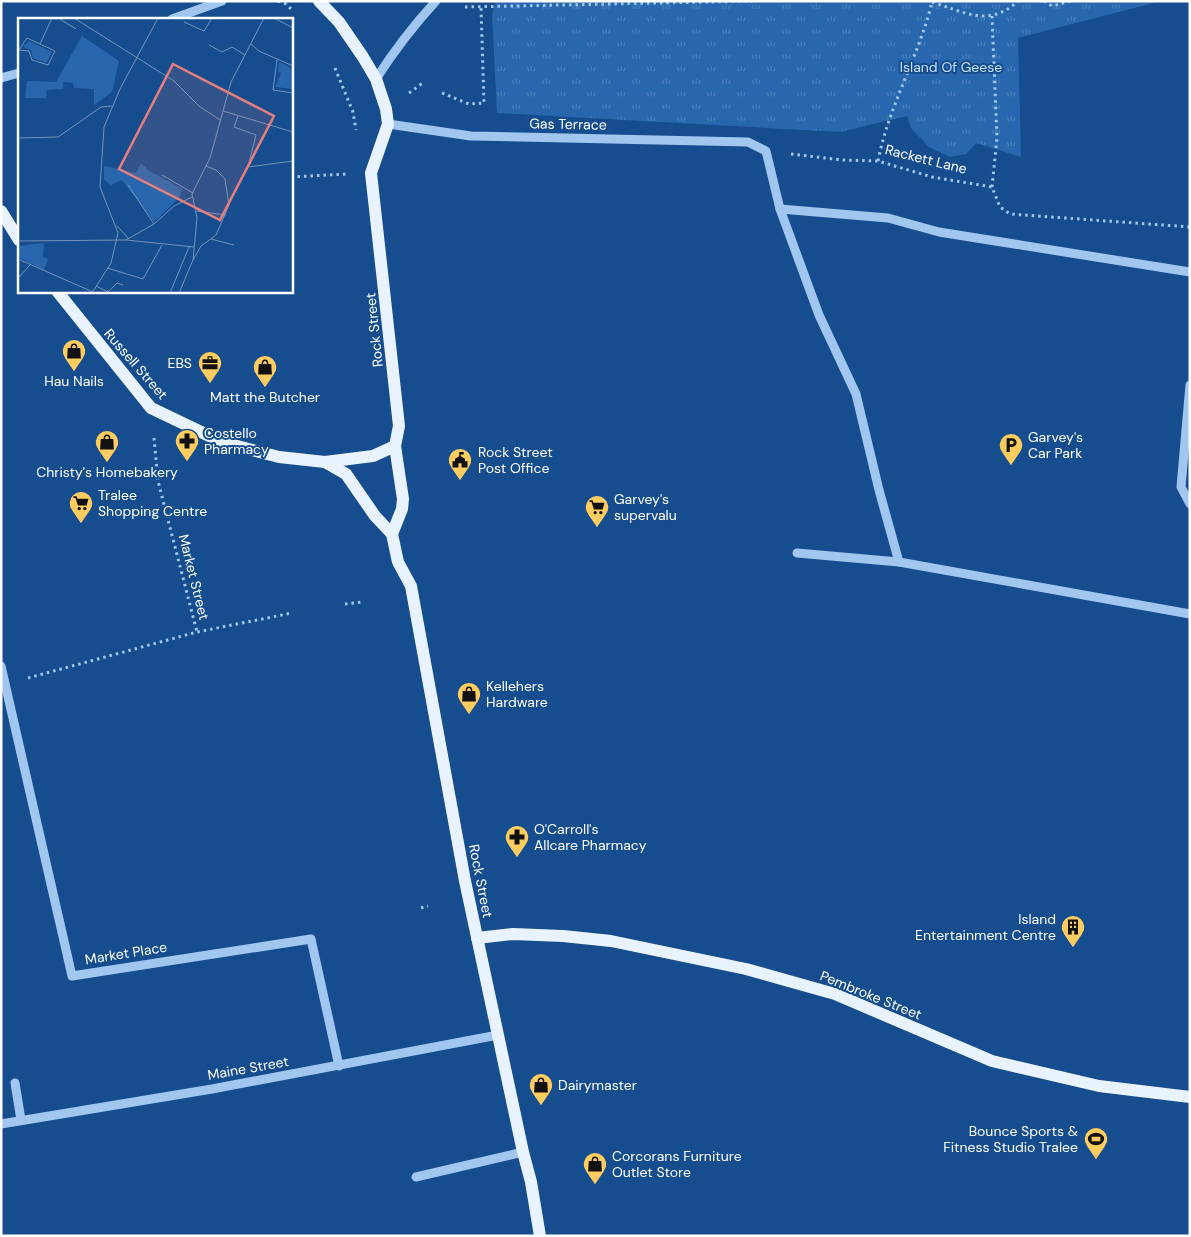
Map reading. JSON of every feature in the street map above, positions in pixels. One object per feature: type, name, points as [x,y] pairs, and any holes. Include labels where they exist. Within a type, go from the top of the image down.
[{"type":"main road","points":[[318,1],[339,22],[376,79],[386,109],[388,124]]},
{"type":"main road","name":"Rock Street","points":[[388,124],[371,173],[399,426],[395,446],[403,499],[402,509],[392,534],[398,562],[411,586],[465,881],[531,1182],[540,1236]]},
{"type":"main road","points":[[1,211],[18,238]]},
{"type":"main road","name":"Russell Street","points":[[58,292],[151,408],[222,442],[279,457],[325,462]]},
{"type":"main road","points":[[325,462],[373,456],[395,446]]},
{"type":"main road","points":[[325,462],[346,474],[375,516],[392,534]]},
{"type":"main road","name":"Pembroke Street","points":[[477,938],[512,934],[563,936],[611,941],[737,967],[835,994],[992,1061],[1099,1086],[1190,1097]]},
{"type":"street","points":[[175,18],[222,1]]},
{"type":"street","points":[[376,79],[403,39],[436,1]]},
{"type":"street","name":"Gas Terrace","points":[[388,124],[471,136],[748,142],[766,151],[780,209]]},
{"type":"street","points":[[899,562],[879,490],[856,394],[819,315],[780,209],[888,218],[939,232],[1190,272]]},
{"type":"street","points":[[1190,385],[1181,487],[1190,504]]},
{"type":"street","points":[[796,553],[899,562],[1190,614]]},
{"type":"street","name":"Market Place","points":[[1,666],[72,976],[311,939],[339,1066]]},
{"type":"street","name":"Maine Street","points":[[1,1124],[339,1066],[498,1036]]},
{"type":"street","points":[[16,1083],[21,1120]]},
{"type":"street","points":[[416,1177],[523,1152]]},
{"type":"path","points":[[278,1],[286,4],[298,16]]},
{"type":"path","points":[[465,7],[756,1]]},
{"type":"path","points":[[878,161],[883,136],[927,24],[932,1],[972,16],[992,16],[1005,11],[1018,1]]},
{"type":"path","points":[[1044,1],[1052,6],[1071,1]]},
{"type":"path","points":[[442,93],[469,104],[484,103],[481,7]]},
{"type":"path","points":[[992,16],[997,138],[992,188],[1000,207],[1010,214],[1190,227]]},
{"type":"path","points":[[331,61],[353,112],[357,135]]},
{"type":"path","name":"Rackett Lane","points":[[791,154],[843,160],[878,161],[932,177],[992,188]]},
{"type":"path","points":[[292,177],[371,173]]},
{"type":"path","name":"Market Street","points":[[151,408],[158,481],[197,632]]},
{"type":"path","points":[[345,604],[364,602]]},
{"type":"path","name":"Market Street","points":[[30,678],[197,632],[292,613]]},
{"type":"path","points":[[421,908],[428,906]]},
{"type":"green space","name":"Island Of Geese","points":[[496,1],[1161,1],[1018,38],[1021,157],[976,143],[966,154],[950,157],[929,147],[911,128],[907,116],[840,132],[497,113],[492,14]]},
{"type":"place","name":"Hau Nails","points":[[74,372]]},
{"type":"place","name":"EBS","points":[[210,384]]},
{"type":"place","name":"Matt the Butcher","points":[[265,388]]},
{"type":"place","name":"Costello Pharmacy","points":[[187,462]]},
{"type":"place","name":"Christy's Homebakery","points":[[107,463]]},
{"type":"place","name":"Garvey's Car Park","points":[[1011,466]]},
{"type":"place","name":"Rock Street Post Office","points":[[460,481]]},
{"type":"place","name":"Tralee Shopping Centre","points":[[81,524]]},
{"type":"place","name":"Garvey's supervalu","points":[[597,528]]},
{"type":"place","name":"Kellehers Hardware","points":[[469,715]]},
{"type":"place","name":"O'Carroll's Allcare Pharmacy","points":[[517,858]]},
{"type":"place","name":"Island Entertainment Centre","points":[[1073,948]]},
{"type":"place","name":"Dairymaster","points":[[541,1106]]},
{"type":"place","name":"Bounce Sports & Fitness Studio Tralee","points":[[1096,1160]]},
{"type":"place","name":"Corcorans Furniture Outlet Store","points":[[595,1185]]}]
